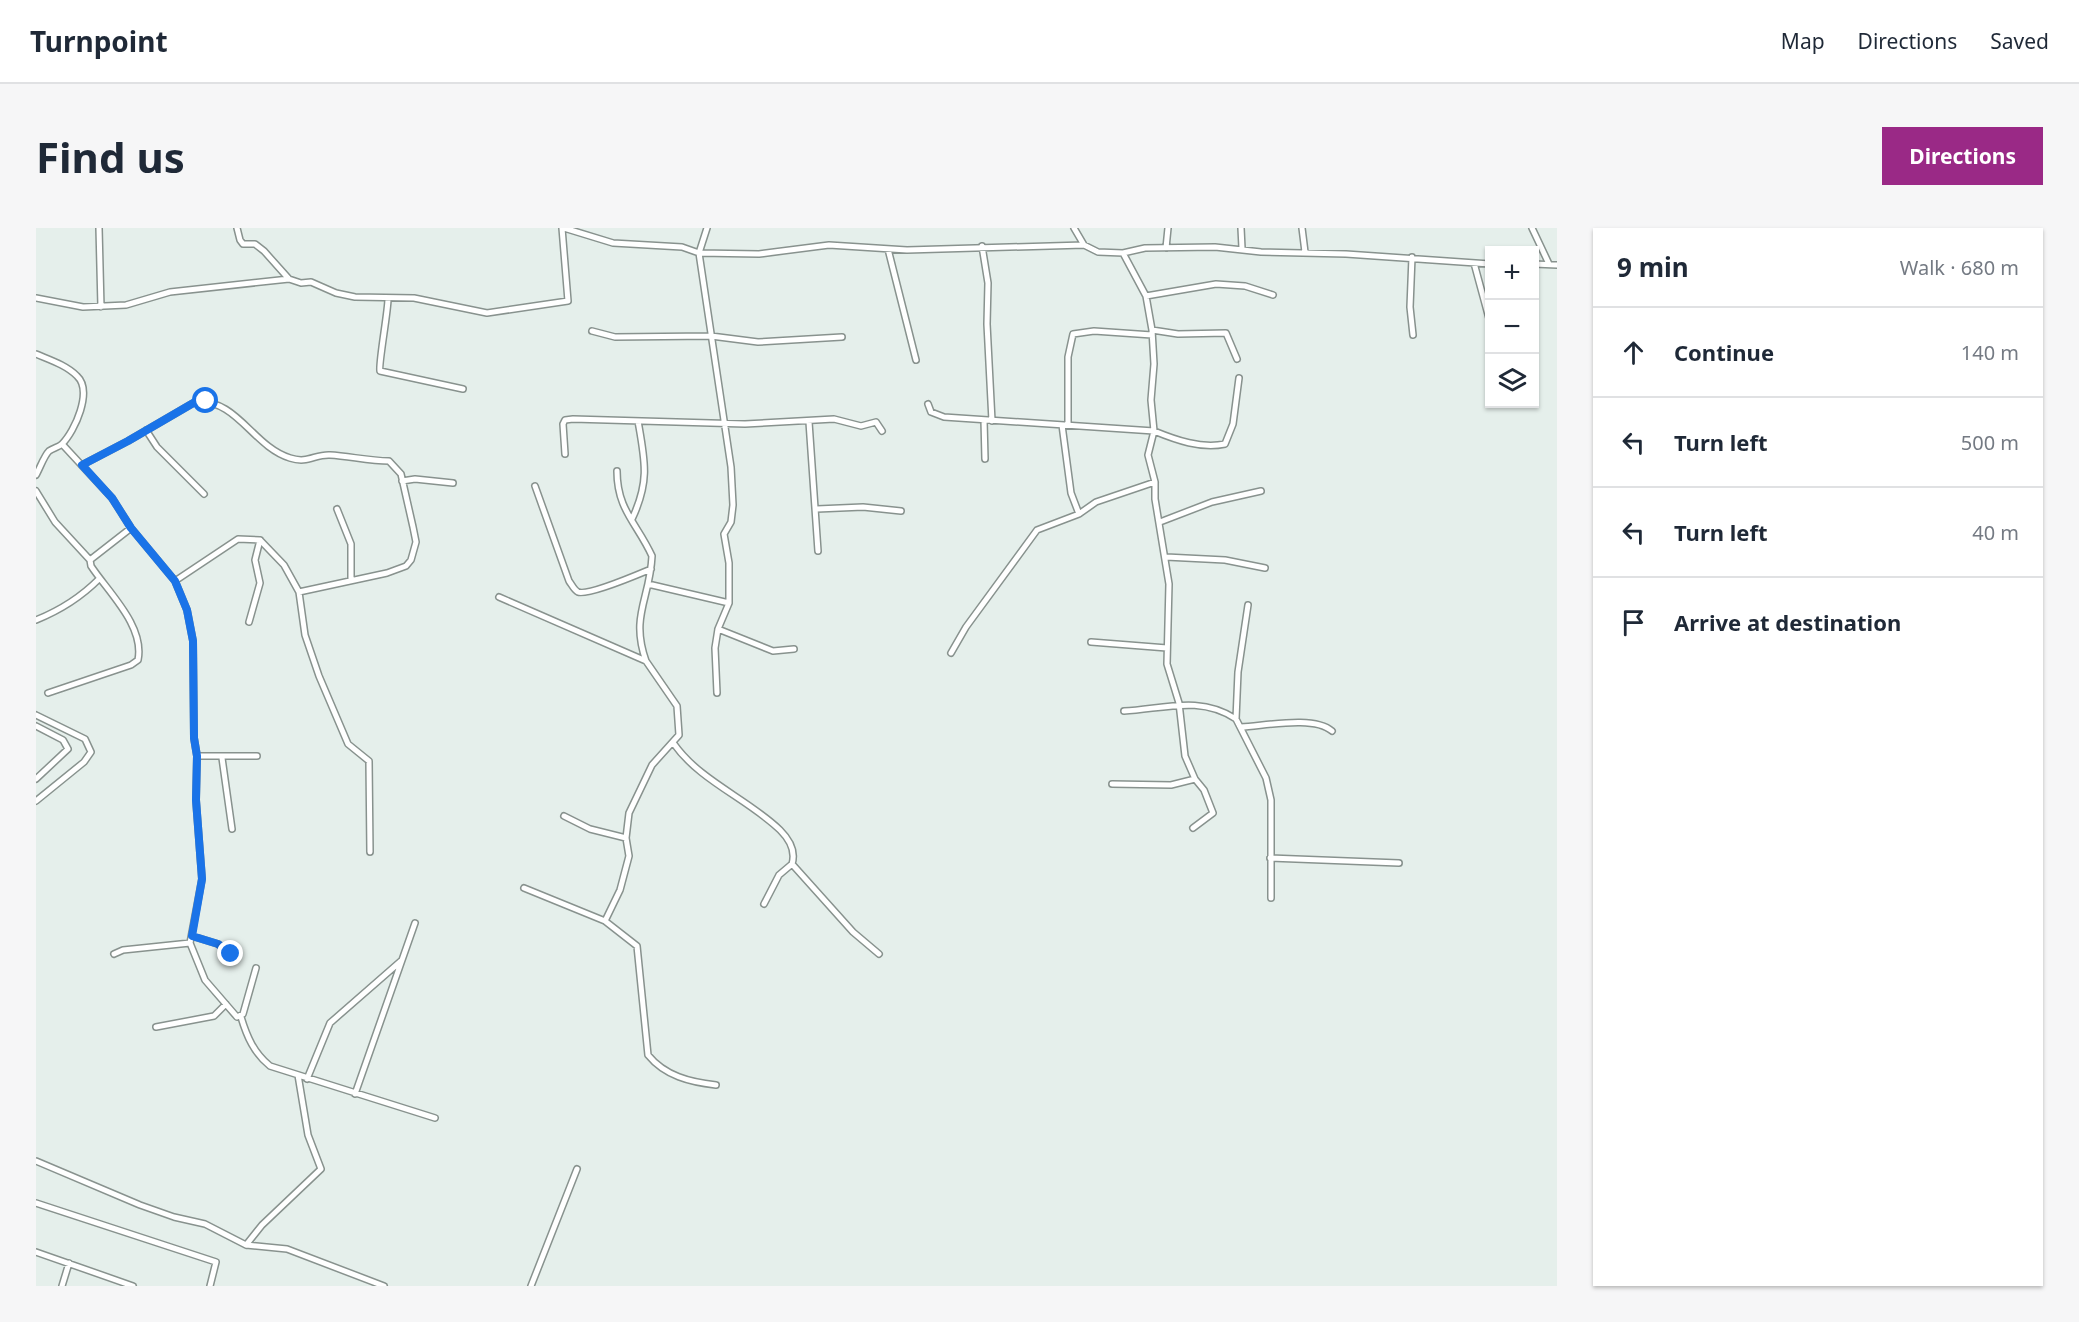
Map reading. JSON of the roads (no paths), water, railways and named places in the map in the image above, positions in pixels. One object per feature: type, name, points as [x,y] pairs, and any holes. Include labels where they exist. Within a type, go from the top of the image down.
[{"type":"street","points":[[99,228],[101,307]]},
{"type":"street","points":[[237,228],[243,244],[255,244],[289,279]]},
{"type":"street","points":[[36,298],[61,304],[101,307],[126,305],[170,292],[289,279],[301,283],[311,282],[336,293],[388,299],[414,298],[487,313],[568,301],[563,228],[613,243],[682,247],[699,253],[759,254],[829,245],[888,249],[1084,245],[1098,252],[1123,253],[1144,248],[1242,248],[1261,252],[1412,257],[1485,264]]},
{"type":"street","points":[[707,228],[699,253],[725,422],[733,505],[731,522],[724,534],[729,564],[729,603],[718,629],[714,664],[717,693]]},
{"type":"street","points":[[1074,228],[1084,245]]},
{"type":"street","points":[[1166,248],[1168,228]]},
{"type":"street","points":[[1241,228],[1242,248]]},
{"type":"street","points":[[1302,228],[1305,252]]},
{"type":"street","points":[[1532,228],[1549,264]]},
{"type":"street","points":[[982,246],[988,283],[987,324],[992,421]]},
{"type":"street","points":[[888,249],[916,360]]},
{"type":"street","points":[[1123,253],[1146,296],[1152,333],[1154,364],[1151,400],[1154,431],[1148,455],[1155,482],[1155,499],[1166,557],[1169,674],[1179,703],[1185,756],[1195,779],[1204,790],[1213,813],[1193,828]]},
{"type":"street","points":[[1412,257],[1410,307],[1413,335]]},
{"type":"street","points":[[1474,263],[1485,304]]},
{"type":"street","points":[[1539,264],[1557,265]]},
{"type":"street","points":[[1146,296],[1216,284],[1245,286],[1273,295]]},
{"type":"street","points":[[388,299],[385,340],[378,366],[380,371],[463,389]]},
{"type":"street","points":[[592,331],[615,337],[711,336],[758,342],[842,337]]},
{"type":"street","points":[[1079,514],[1071,493],[1065,425],[1068,357],[1073,334],[1094,332],[1226,333],[1232,340],[1237,359]]},
{"type":"street","points":[[36,354],[68,369],[80,378],[84,386],[83,401],[77,418],[62,444],[48,451],[36,475]]},
{"type":"street","points":[[928,404],[934,415],[1154,431],[1176,440],[1209,446],[1225,444],[1233,424],[1239,378]]},
{"type":"street","points":[[82,465],[195,402],[216,403],[239,418],[262,442],[287,458],[312,460],[327,455],[359,460],[389,461],[399,470],[416,542],[411,560],[406,566],[387,573],[299,592]]},
{"type":"street","points":[[564,454],[562,431],[565,420],[809,422],[834,419],[861,426],[876,422],[882,431]]},
{"type":"street","points":[[984,420],[985,459]]},
{"type":"street","points":[[632,519],[645,485],[646,470],[638,421]]},
{"type":"street","points":[[809,422],[817,509],[818,551]]},
{"type":"street","points":[[146,430],[157,447],[204,494]]},
{"type":"street","points":[[62,444],[112,498],[131,528],[175,581],[187,610],[193,641],[194,738],[197,756],[196,800],[202,879],[190,943],[205,980],[237,1017],[241,1017]]},
{"type":"street","points":[[605,921],[620,890],[629,856],[626,824],[636,795],[652,765],[680,735],[677,706],[646,661],[640,644],[638,624],[652,556],[617,492],[617,471]]},
{"type":"street","points":[[402,481],[415,478],[453,483]]},
{"type":"street","points":[[951,653],[1030,537],[1048,524],[1079,514],[1096,502],[1155,482]]},
{"type":"street","points":[[535,486],[569,581],[576,591],[591,590],[651,569]]},
{"type":"street","points":[[1160,522],[1212,502],[1261,490]]},
{"type":"street","points":[[36,491],[55,522],[90,560],[99,579],[130,623],[139,644],[138,660],[131,665],[48,693]]},
{"type":"street","points":[[817,509],[863,507],[901,511]]},
{"type":"street","points":[[338,509],[351,544],[351,580]]},
{"type":"street","points":[[90,560],[131,528]]},
{"type":"street","points":[[175,581],[232,542],[249,538],[260,540],[284,565],[299,592],[305,635],[319,676],[348,744],[369,760],[370,852]]},
{"type":"street","points":[[249,622],[260,583],[255,560],[260,540]]},
{"type":"street","points":[[1166,557],[1225,560],[1265,568]]},
{"type":"street","points":[[36,620],[59,611],[83,596],[99,579]]},
{"type":"street","points":[[648,584],[729,603]]},
{"type":"street","points":[[499,597],[646,661]]},
{"type":"street","points":[[1248,605],[1238,672],[1236,718],[1266,778],[1271,800],[1271,898]]},
{"type":"street","points":[[718,629],[773,651],[794,649]]},
{"type":"street","points":[[1091,642],[1167,648]]},
{"type":"street","points":[[1124,711],[1179,703],[1210,708],[1236,718]]},
{"type":"street","points":[[36,715],[85,739],[91,752],[84,762],[36,801]]},
{"type":"street","points":[[1241,728],[1310,723],[1323,725],[1332,731]]},
{"type":"street","points":[[36,726],[63,740],[68,749],[36,779]]},
{"type":"street","points":[[674,744],[691,764],[779,829],[791,846],[792,864],[853,932],[879,954]]},
{"type":"street","points":[[197,756],[222,758],[256,756]]},
{"type":"street","points":[[222,758],[232,829]]},
{"type":"street","points":[[1112,784],[1171,784],[1195,779]]},
{"type":"street","points":[[564,816],[590,829],[626,838]]},
{"type":"street","points":[[1270,858],[1399,863]]},
{"type":"street","points":[[764,904],[779,875],[792,864]]},
{"type":"street","points":[[524,888],[605,921],[637,946],[648,1055],[658,1068],[692,1082],[716,1085]]},
{"type":"street","points":[[355,1094],[416,923]]},
{"type":"street","points":[[192,936],[218,944],[231,954]]},
{"type":"street","points":[[114,954],[123,950],[190,943]]},
{"type":"street","points":[[307,1079],[330,1023],[402,960]]},
{"type":"street","points":[[256,968],[241,1017],[246,1035],[260,1058],[270,1066],[298,1076],[435,1118]]},
{"type":"street","points":[[156,1027],[213,1016],[226,1004]]},
{"type":"street","points":[[246,1245],[262,1225],[321,1169],[308,1135],[298,1076]]},
{"type":"street","points":[[36,1161],[174,1217],[205,1224],[246,1245],[287,1249],[384,1286]]},
{"type":"street","points":[[531,1286],[577,1169]]},
{"type":"street","points":[[36,1203],[216,1262],[210,1286]]},
{"type":"street","points":[[36,1252],[134,1286]]},
{"type":"street","points":[[62,1286],[69,1263]]}]
